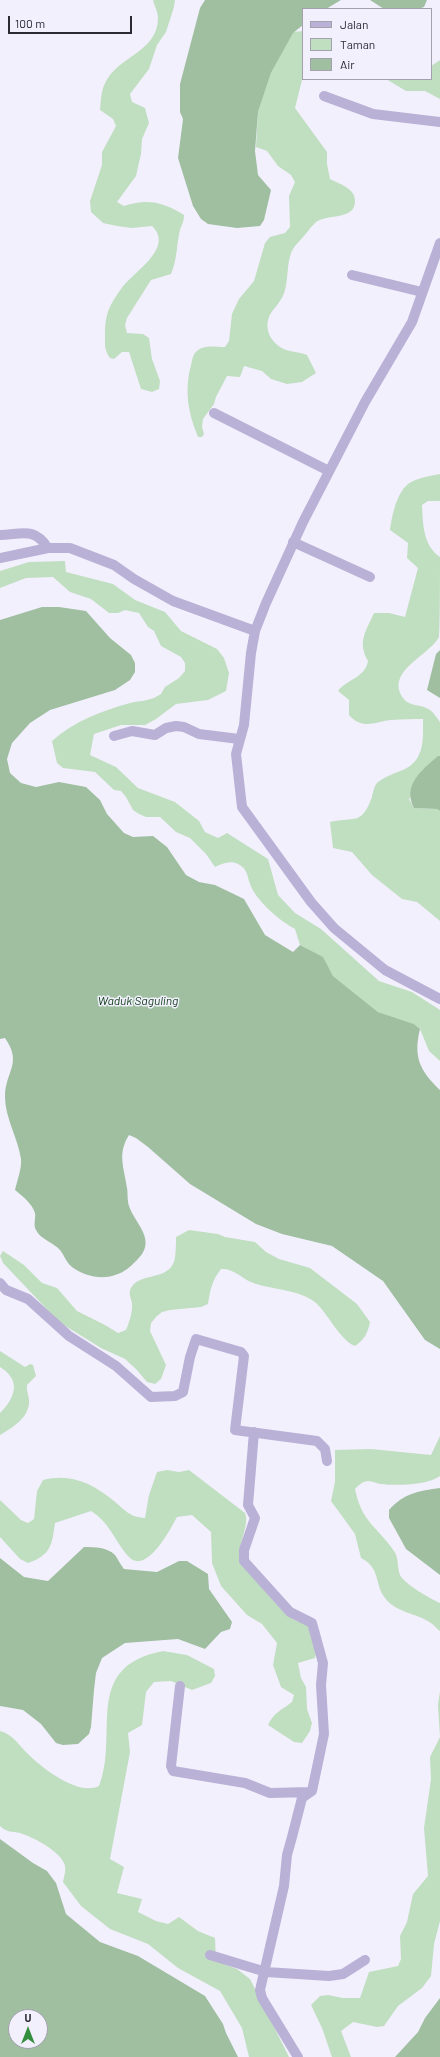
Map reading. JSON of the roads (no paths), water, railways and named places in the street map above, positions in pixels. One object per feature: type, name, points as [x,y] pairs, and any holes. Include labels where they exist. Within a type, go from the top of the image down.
[{"type":"street","points":[[324,96],[373,114],[440,122]]},
{"type":"street","points":[[440,243],[412,322],[365,402],[329,470],[293,542],[256,630],[251,653],[244,725],[236,754],[242,807],[310,902],[334,928],[384,970],[440,999]]},
{"type":"street","points":[[352,275],[422,292]]},
{"type":"street","points":[[214,413],[329,470]]},
{"type":"street","points":[[0,535],[35,534],[42,539],[48,548]]},
{"type":"street","points":[[293,542],[370,577]]},
{"type":"street","points":[[0,558],[48,548],[70,548],[114,565],[134,579],[173,601],[256,630]]},
{"type":"street","points":[[114,736],[132,730],[155,734],[166,728],[176,726],[184,727],[206,736],[239,739]]},
{"type":"street","points":[[0,1283],[6,1290],[28,1299],[69,1336],[116,1366],[151,1397],[175,1396],[183,1392],[190,1357],[196,1339],[242,1352],[244,1356],[234,1429],[237,1431],[317,1441],[325,1449],[327,1461]]},
{"type":"street","points":[[254,1432],[248,1505],[256,1518],[244,1550],[244,1561],[290,1612],[312,1624],[323,1663],[322,1691],[324,1734],[311,1792],[302,1798],[287,1855],[284,1886],[273,1928],[266,1972],[260,1990],[262,1998],[298,2057]]},
{"type":"street","points":[[180,1686],[171,1766],[173,1771],[245,1784],[270,1792],[311,1792]]},
{"type":"street","points":[[210,1955],[266,1972],[337,1976],[365,1960]]},
{"type":"water","points":[[205,0],[341,0],[328,8],[302,8],[302,26],[293,33],[271,73],[258,112],[255,151],[258,175],[271,190],[264,220],[260,226],[237,228],[208,224],[201,219],[193,206],[178,158],[183,119],[180,112],[180,84],[200,8]]},
{"type":"water","points":[[370,0],[427,0],[424,7],[421,8],[382,8]]},
{"type":"water","name":"Waduk Saguling","points":[[42,607],[59,607],[86,611],[110,638],[131,655],[135,663],[135,672],[130,680],[115,690],[50,710],[30,723],[12,743],[7,759],[10,773],[21,783],[36,787],[59,782],[86,787],[100,800],[107,814],[124,833],[133,837],[153,836],[167,847],[186,875],[199,882],[215,885],[244,899],[265,935],[293,952],[300,945],[323,957],[333,976],[378,1012],[414,1024],[420,1029],[417,1048],[420,1063],[427,1076],[440,1090],[440,1349],[425,1340],[383,1281],[332,1246],[282,1234],[256,1224],[190,1184],[148,1147],[136,1138],[129,1135],[125,1142],[122,1155],[128,1201],[132,1213],[143,1232],[145,1239],[143,1253],[137,1260],[127,1269],[115,1275],[98,1277],[87,1275],[72,1267],[60,1250],[44,1239],[36,1230],[34,1209],[15,1190],[21,1159],[7,1113],[5,1097],[12,1068],[13,1055],[5,1038],[0,1039],[0,620]]},
{"type":"water","points":[[440,650],[440,698],[427,690],[436,654]]},
{"type":"water","points":[[438,756],[440,756],[440,811],[437,809],[414,808],[410,792],[412,785],[420,773]]},
{"type":"water","points":[[440,1488],[440,1575],[406,1549],[389,1518],[389,1510],[406,1496]]},
{"type":"water","points":[[84,1547],[97,1547],[112,1552],[124,1569],[157,1572],[179,1561],[187,1561],[208,1574],[209,1589],[232,1622],[230,1629],[221,1632],[205,1649],[178,1639],[125,1643],[102,1658],[96,1673],[89,1734],[78,1744],[63,1745],[56,1743],[41,1724],[23,1710],[0,1706],[0,1558],[24,1577],[48,1581]]},
{"type":"water","points":[[0,1839],[33,1863],[47,1871],[56,1883],[66,1914],[100,1942],[138,1956],[205,1996],[223,2024],[238,2057],[0,2057]]},
{"type":"water","points":[[440,1998],[440,2057],[395,2057],[418,2032],[425,2018]]}]
